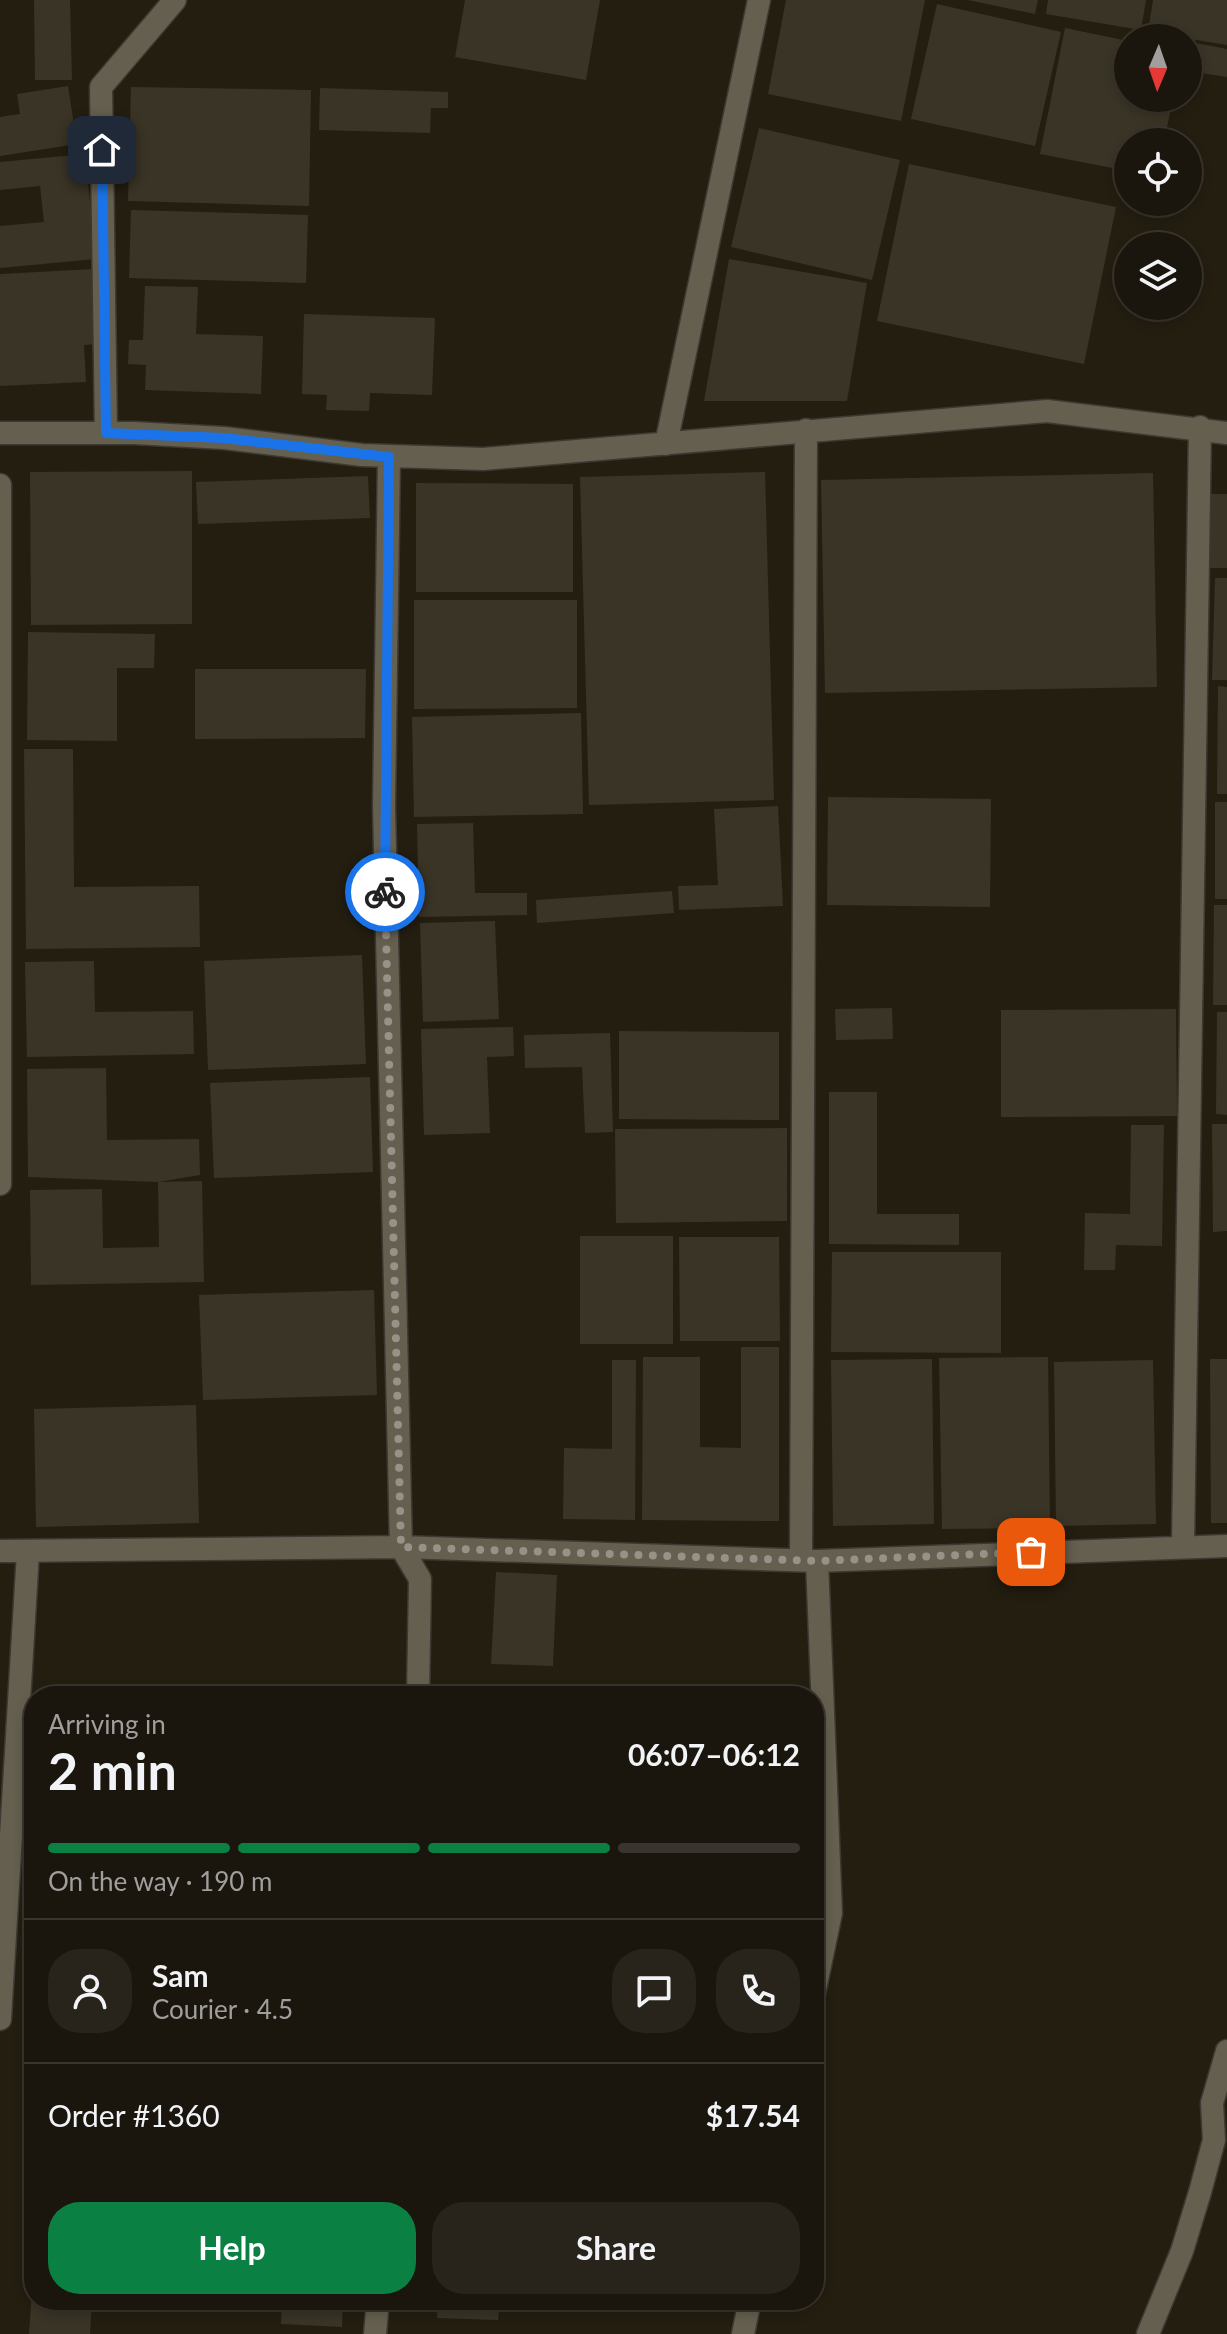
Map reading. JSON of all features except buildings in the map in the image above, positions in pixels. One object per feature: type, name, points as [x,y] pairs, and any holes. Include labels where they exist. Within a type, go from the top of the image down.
[{"type":"street","points":[[106,433],[101,87],[175,0]]},
{"type":"street","points":[[666,444],[759,0]]},
{"type":"street","points":[[0,433],[224,438],[389,457],[483,459],[1047,411],[1200,427],[1227,433]]},
{"type":"street","points":[[1183,1545],[1200,427]]},
{"type":"street","points":[[806,430],[809,1560],[817,1686]]},
{"type":"street","points":[[389,457],[384,806],[401,1547],[420,1579],[418,1686]]},
{"type":"street","points":[[0,485],[0,1184]]},
{"type":"street","points":[[0,1551],[401,1547],[809,1560],[1183,1545],[1227,1546]]},
{"type":"street","points":[[0,2019],[28,1552]]},
{"type":"street","points":[[824,1801],[831,1913],[824,1946]]},
{"type":"street","points":[[1148,2334],[1182,2251],[1220,2142],[1212,2103],[1227,2051]]},
{"type":"street","points":[[375,2334],[377,2310]]},
{"type":"street","points":[[743,2334],[748,2310]]},
{"type":"way so far","points":[[385,892],[401,1547],[817,1561],[1031,1552]]},
{"type":"route","points":[[102,150],[106,433],[224,438],[389,457],[385,892]]}]
